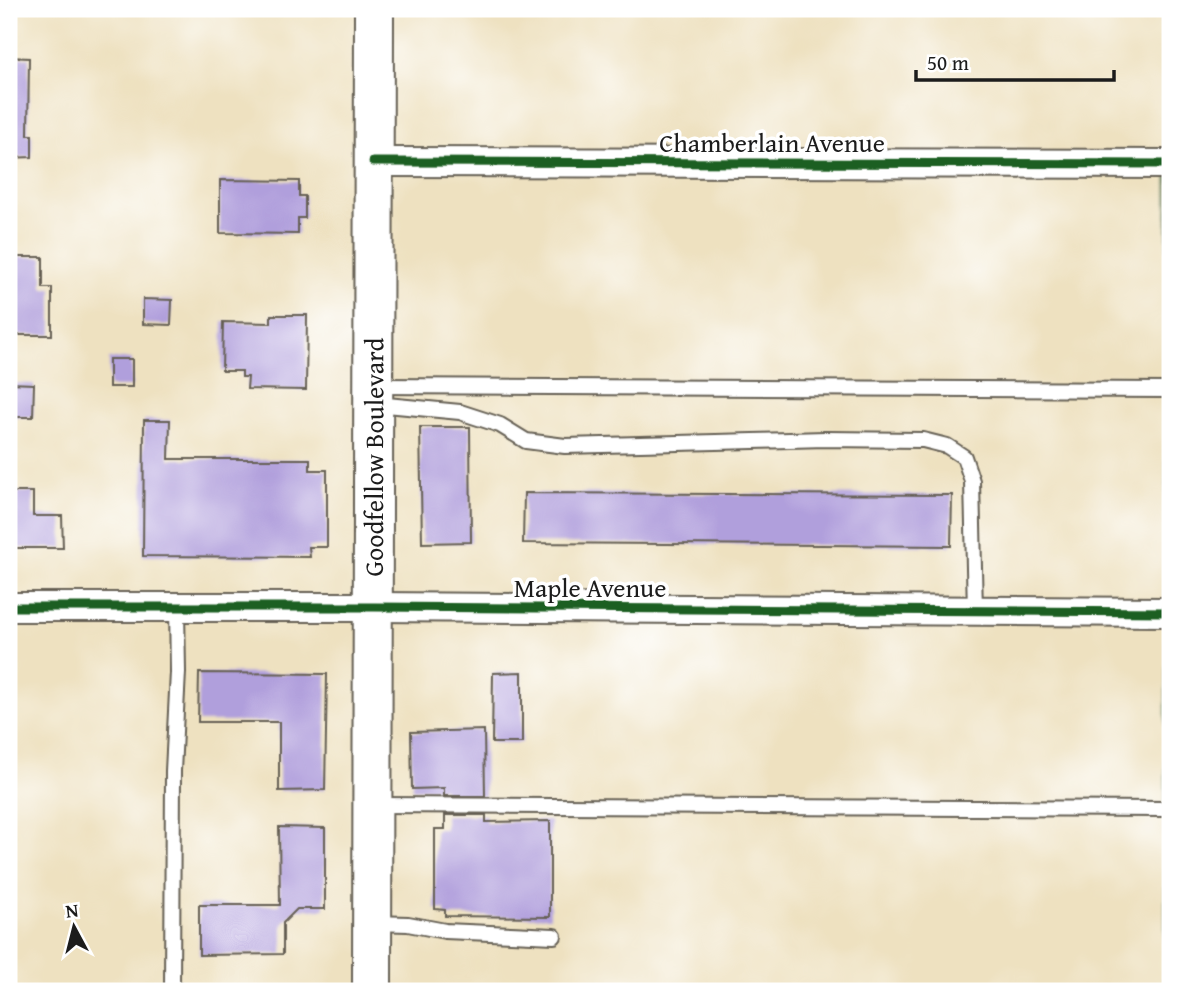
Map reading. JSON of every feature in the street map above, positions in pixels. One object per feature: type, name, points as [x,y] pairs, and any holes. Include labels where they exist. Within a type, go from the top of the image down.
[{"type":"main road","name":"Goodfellow Boulevard","points":[[372,991],[373,9]]},
{"type":"street","name":"Chamberlain Avenue","points":[[373,162],[1170,164]]},
{"type":"street","name":"Maple Avenue","points":[[9,607],[1170,612]]},
{"type":"lane","points":[[374,395],[1170,390]]},
{"type":"lane","points":[[374,395],[460,412],[500,425],[526,440],[565,446],[862,439],[923,440],[947,446],[964,457],[972,481],[975,611]]},
{"type":"lane","points":[[172,991],[177,607]]},
{"type":"lane","points":[[373,805],[1170,809]]},
{"type":"lane","points":[[372,923],[408,924],[445,931],[554,936]]},
{"type":"green space","points":[[1168,9],[1170,991],[1165,991]]},
{"type":"building","points":[[9,57],[29,58],[28,135],[32,135],[32,157],[9,158]]},
{"type":"building","points":[[220,180],[299,181],[299,196],[305,196],[305,218],[298,218],[298,234],[220,233]]},
{"type":"building","points":[[9,257],[43,257],[43,288],[52,288],[52,335],[9,335]]},
{"type":"building","points":[[143,299],[172,300],[171,325],[143,324]]},
{"type":"building","points":[[271,315],[307,315],[306,390],[247,389],[248,377],[242,377],[242,371],[222,371],[223,322],[271,323]]},
{"type":"building","points":[[109,359],[132,359],[132,387],[109,387]]},
{"type":"building","points":[[9,383],[34,384],[33,417],[9,417]]},
{"type":"building","points":[[144,420],[170,420],[169,459],[310,459],[310,470],[327,470],[327,547],[309,547],[310,557],[143,556]]},
{"type":"building","points":[[420,427],[470,427],[471,542],[422,543]]},
{"type":"building","points":[[9,492],[33,492],[33,516],[62,516],[63,548],[9,548]]},
{"type":"building","points":[[524,493],[952,495],[951,546],[523,543]]},
{"type":"building","points":[[522,672],[522,743],[492,743],[493,673]]},
{"type":"building","points":[[199,673],[327,674],[325,790],[279,791],[279,722],[198,722]]},
{"type":"building","points":[[484,730],[485,796],[444,796],[444,788],[412,789],[411,732]]},
{"type":"building","points":[[445,815],[486,815],[486,822],[550,821],[550,917],[445,916],[445,910],[435,909],[435,829],[445,829]]},
{"type":"building","points":[[279,827],[325,828],[325,909],[297,909],[283,923],[283,954],[199,955],[199,905],[280,905]]},
{"type":"cycle path","points":[[373,162],[1170,164]]},
{"type":"cycle path","points":[[9,607],[1170,612]]}]
